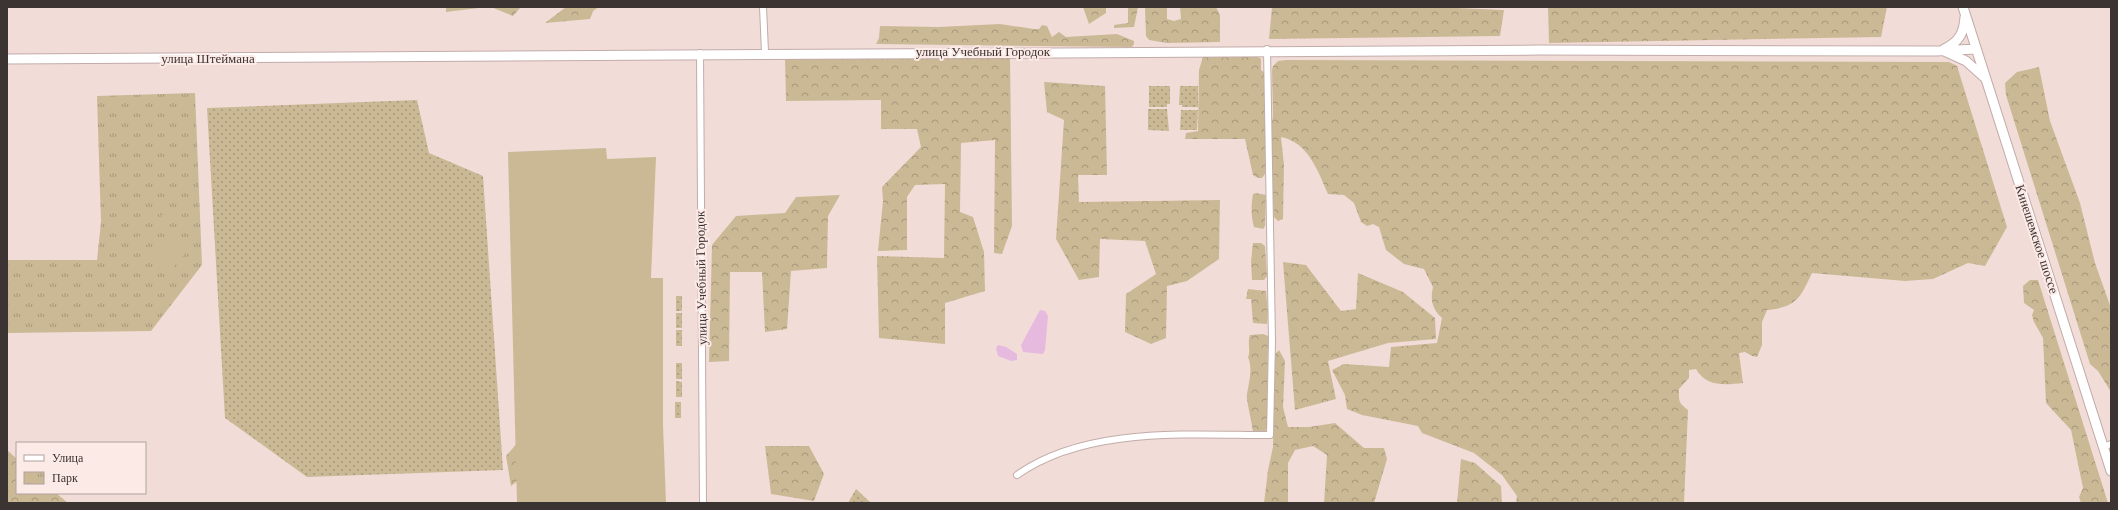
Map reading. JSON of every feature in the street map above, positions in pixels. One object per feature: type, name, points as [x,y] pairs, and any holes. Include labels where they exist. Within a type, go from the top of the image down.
[{"type":"street","points":[[763,7],[764,52]]},
{"type":"street","points":[[1941,50],[1954,44],[1962,35],[1964,10]]},
{"type":"street","name":"Кинешемское шоссе","points":[[1964,10],[2107,445],[2111,472]]},
{"type":"street","name":"улица Учебный Городок","points":[[409,56],[1267,49],[1941,50],[1976,48]]},
{"type":"street","points":[[1018,475],[1030,466],[1067,451],[1109,441],[1174,436],[1270,435],[1272,341],[1267,49]]},
{"type":"street","points":[[1941,50],[1966,61],[1986,79]]},
{"type":"street","name":"улица Учебный Городок","points":[[700,53],[703,503]]},
{"type":"street","name":"улица Штеймана","points":[[7,59],[409,56]]},
{"type":"green space","points":[[446,7],[487,7],[446,12]]},
{"type":"green space","points":[[491,7],[521,7],[513,16]]},
{"type":"green space","points":[[566,7],[599,7],[593,11],[590,19],[545,23]]},
{"type":"green space","points":[[1083,7],[1106,7],[1106,13],[1089,24]]},
{"type":"green space","points":[[1128,7],[1138,7],[1134,27],[1114,28],[1114,25],[1128,23]]},
{"type":"green space","points":[[1145,7],[1167,7],[1167,19],[1174,21],[1181,19],[1180,7],[1216,7],[1220,15],[1220,42],[1167,43],[1149,40],[1146,36]]},
{"type":"green space","points":[[1272,7],[1433,7],[1504,10],[1500,36],[1269,39]]},
{"type":"green space","points":[[1548,7],[1887,7],[1881,37],[1549,43]]},
{"type":"green space","points":[[1000,24],[1034,29],[1039,29],[1042,25],[1047,26],[1052,37],[1059,32],[1066,37],[1117,34],[1134,41],[1134,44],[1132,47],[876,44],[879,38],[880,26],[938,27]]},
{"type":"green space","points":[[1256,56],[1261,59],[1261,70],[1265,73],[1265,174],[1262,178],[1258,178],[1253,175],[1245,139],[1185,139],[1186,133],[1198,131],[1199,70],[1203,57]]},
{"type":"green space","points":[[1010,57],[1012,226],[1002,254],[994,253],[995,140],[961,143],[960,212],[973,217],[984,252],[985,291],[945,303],[945,344],[879,338],[877,256],[944,258],[945,184],[915,185],[907,197],[907,250],[878,251],[883,201],[882,187],[921,147],[917,129],[881,129],[881,100],[786,101],[785,58]]},
{"type":"green space","points":[[1278,61],[1949,62],[1957,66],[2007,227],[1985,266],[1968,263],[1933,279],[1905,281],[1812,273],[1804,289],[1796,300],[1791,304],[1777,309],[1767,310],[1762,322],[1762,345],[1757,357],[1745,352],[1739,353],[1743,383],[1716,384],[1705,379],[1696,369],[1689,370],[1689,378],[1679,389],[1680,401],[1688,410],[1684,503],[1516,503],[1517,496],[1502,475],[1474,453],[1422,433],[1418,426],[1362,415],[1347,409],[1345,395],[1332,370],[1344,364],[1389,367],[1391,347],[1437,343],[1442,318],[1434,307],[1432,300],[1433,287],[1424,269],[1404,264],[1386,250],[1379,227],[1373,224],[1367,226],[1361,222],[1354,203],[1344,195],[1328,194],[1316,167],[1305,151],[1290,140],[1281,137],[1284,165],[1283,219],[1278,221],[1274,217],[1270,135],[1273,116],[1272,71],[1273,66]]},
{"type":"green space","points":[[2039,67],[2050,121],[2080,203],[2095,263],[2111,308],[2111,392],[2098,371],[2090,364],[2006,95],[2005,83],[2017,72]]},
{"type":"green space","points":[[1044,82],[1105,86],[1107,175],[1078,175],[1079,202],[1220,200],[1219,259],[1187,281],[1167,286],[1166,338],[1151,344],[1125,332],[1126,294],[1156,274],[1145,241],[1100,239],[1099,277],[1079,280],[1056,239],[1064,120],[1047,112]]},
{"type":"green space","points":[[1149,86],[1170,86],[1170,104],[1167,104],[1167,107],[1149,107]]},
{"type":"green space","points":[[1180,86],[1198,86],[1198,107],[1182,107],[1182,105],[1179,105]]},
{"type":"green space","points":[[195,93],[202,265],[151,331],[7,333],[7,260],[97,260],[101,222],[97,96]]},
{"type":"green space","points":[[417,100],[429,153],[483,176],[503,470],[307,477],[225,418],[207,108]]},
{"type":"green space","points":[[1148,109],[1167,109],[1169,131],[1148,130]]},
{"type":"green space","points":[[1181,110],[1198,110],[1197,130],[1180,130]]},
{"type":"green space","points":[[606,148],[607,159],[656,157],[651,278],[663,278],[663,425],[666,503],[517,503],[508,152]]},
{"type":"green space","points":[[1256,193],[1266,195],[1265,226],[1263,229],[1254,227],[1253,223],[1252,202],[1253,194]]},
{"type":"green space","points":[[840,195],[828,216],[827,268],[791,271],[787,329],[765,332],[762,272],[730,272],[729,361],[709,362],[712,245],[736,216],[785,213],[796,197]]},
{"type":"green space","points":[[163,214],[171,220],[167,225],[159,219]]},
{"type":"green space","points":[[139,236],[148,243],[142,250],[133,244]]},
{"type":"green space","points":[[172,237],[188,250],[167,275],[151,262]]},
{"type":"green space","points":[[1253,243],[1261,243],[1265,246],[1267,276],[1264,280],[1252,280],[1251,262]]},
{"type":"green space","points":[[1283,262],[1306,265],[1341,311],[1356,309],[1358,273],[1403,292],[1435,318],[1436,339],[1388,343],[1328,361],[1336,399],[1295,410]]},
{"type":"green space","points":[[2030,280],[2038,280],[2108,503],[2081,503],[2079,497],[2083,488],[2071,430],[2046,403],[2043,338],[2034,322],[2032,315],[2034,310],[2024,303],[2023,286]]},
{"type":"green space","points":[[1248,289],[1266,291],[1268,314],[1267,324],[1253,323],[1251,299],[1246,299]]},
{"type":"green space","points":[[676,296],[682,296],[682,311],[676,311]]},
{"type":"green space","points":[[676,313],[682,313],[682,328],[676,328]]},
{"type":"green space","points":[[676,330],[682,330],[682,346],[676,346]]},
{"type":"green space","points":[[1263,334],[1268,336],[1267,428],[1265,432],[1256,433],[1253,431],[1247,397],[1250,380],[1248,357],[1249,341],[1250,335]]},
{"type":"green space","points":[[1279,350],[1285,361],[1283,407],[1288,427],[1309,427],[1335,423],[1364,448],[1384,448],[1387,459],[1374,503],[1324,503],[1327,455],[1313,446],[1295,450],[1288,463],[1288,503],[1264,503],[1268,470],[1273,447],[1275,354]]},
{"type":"green space","points":[[676,363],[682,363],[682,379],[676,379]]},
{"type":"green space","points":[[676,381],[682,382],[682,397],[676,397]]},
{"type":"green space","points":[[675,402],[681,402],[681,418],[675,418]]},
{"type":"green space","points":[[524,435],[534,469],[511,486],[506,456]]},
{"type":"green space","points":[[765,446],[809,446],[824,474],[814,501],[771,494]]},
{"type":"green space","points":[[7,450],[16,458],[16,494],[57,494],[68,503],[7,503]]},
{"type":"green space","points":[[1461,459],[1475,463],[1501,486],[1502,503],[1457,503]]},
{"type":"green space","points":[[856,489],[871,503],[848,503]]},
{"type":"shaded area","points":[[1040,310],[1045,311],[1048,316],[1045,350],[1043,354],[1023,352],[1021,345]]},
{"type":"shaded area","points":[[998,345],[1006,347],[1017,354],[1017,360],[1011,361],[998,356],[996,348]]}]
